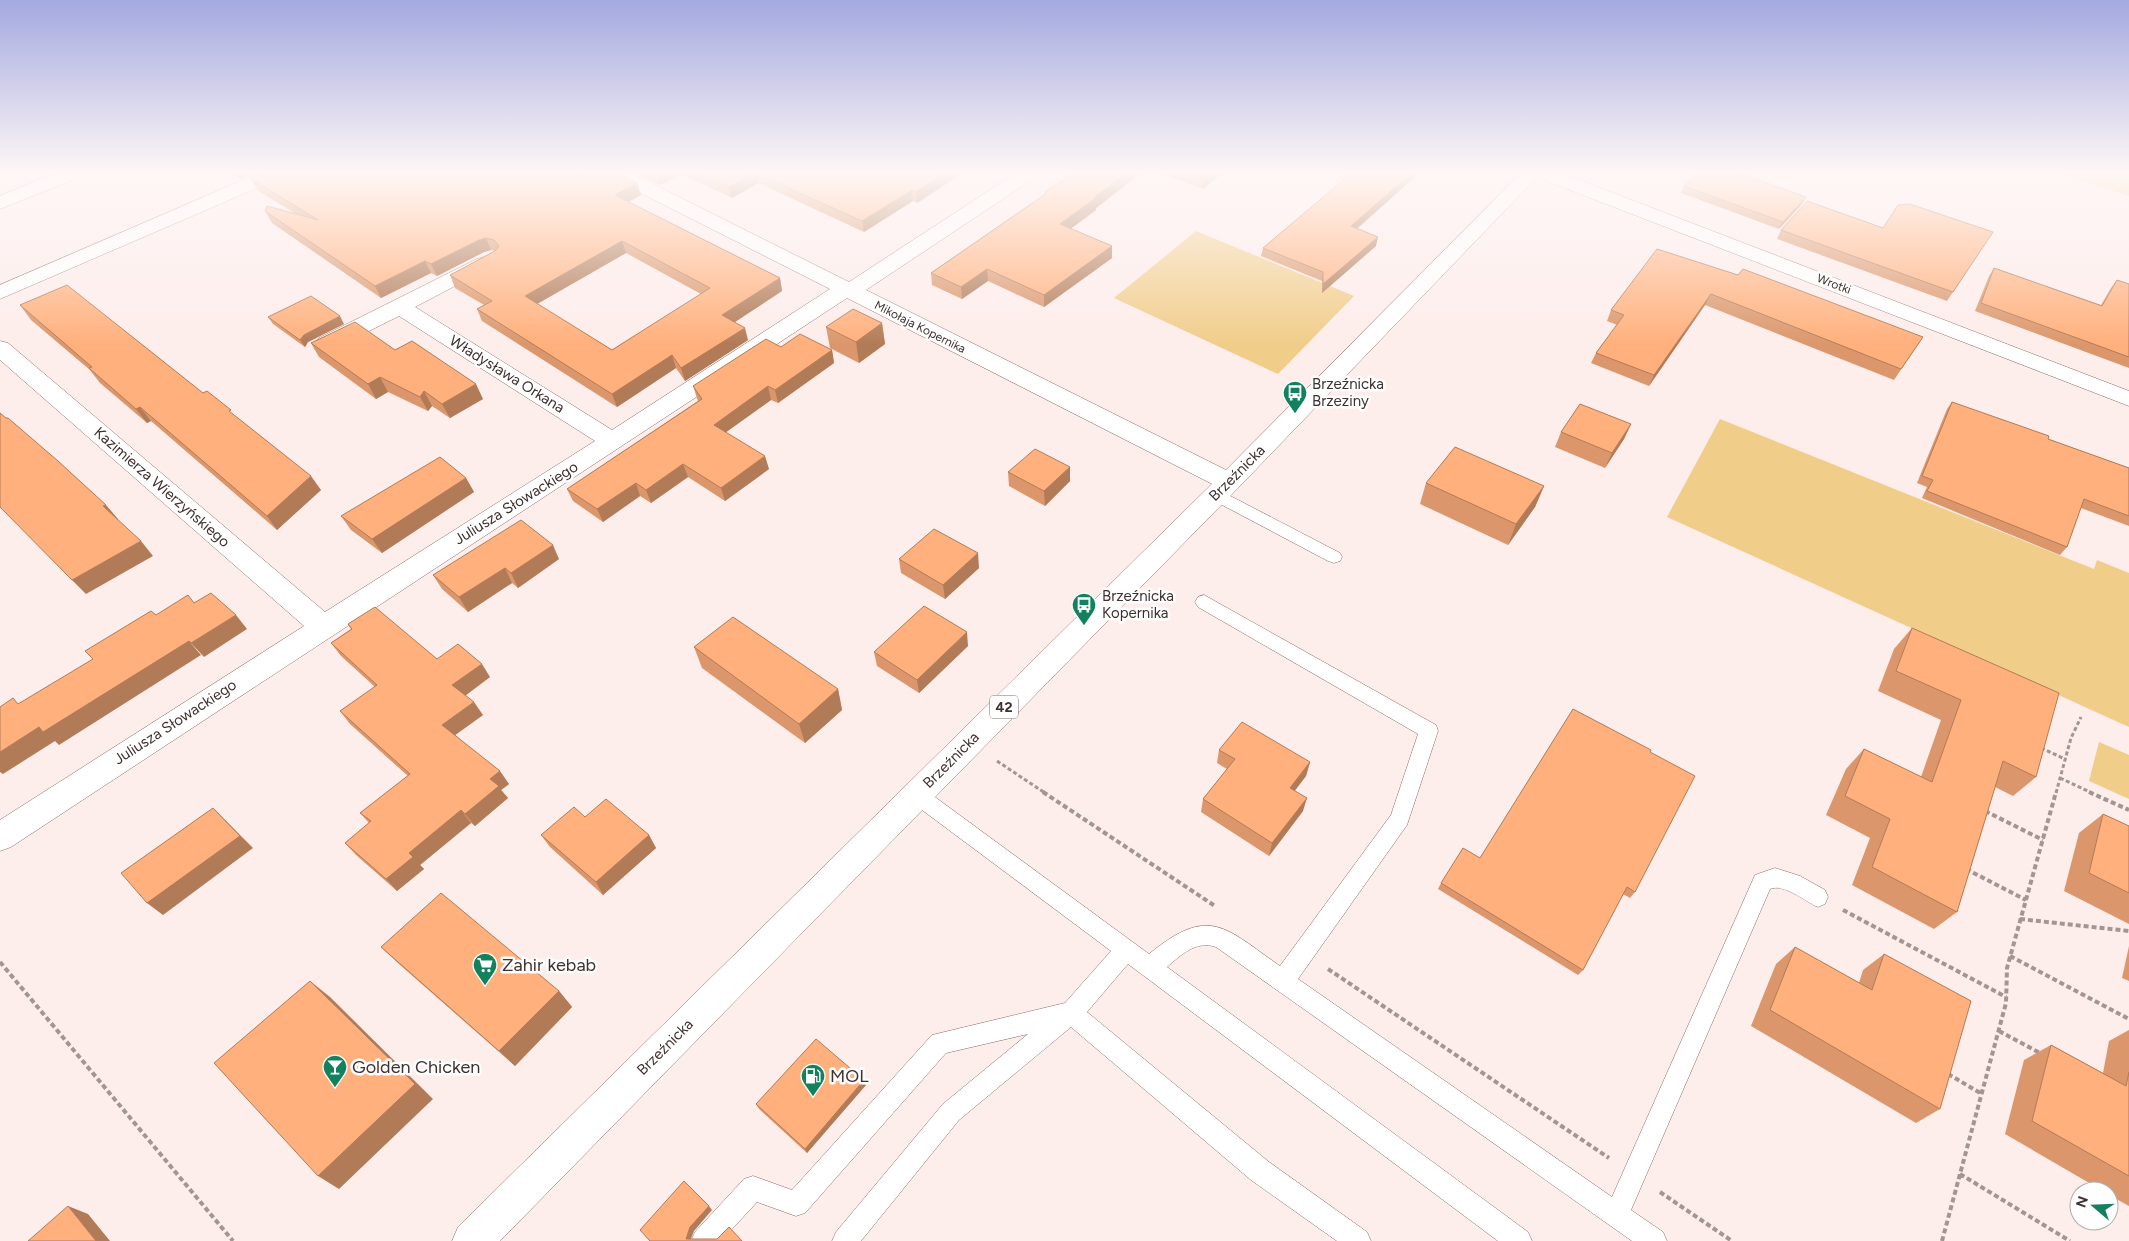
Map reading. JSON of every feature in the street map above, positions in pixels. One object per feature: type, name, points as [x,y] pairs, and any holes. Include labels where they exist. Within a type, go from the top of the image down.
[{"type":"street","points":[[0,293],[147,229]]},
{"type":"street","name":"Mikołaja Kopernika","points":[[725,229],[1222,488]]},
{"type":"street","name":"Juliusza Słowackiego","points":[[0,836],[836,295],[861,285],[945,229]]},
{"type":"street","name":"Brzeźnicka","points":[[472,1241],[1222,488],[1477,229]]},
{"type":"street","name":"Wrotki","points":[[1689,229],[2129,398]]},
{"type":"street","points":[[317,349],[492,258]]},
{"type":"street","name":"Władysława Orkana","points":[[400,307],[613,441]]},
{"type":"street","name":"Kazimierza Wierzyńskiego","points":[[0,348],[323,626]]},
{"type":"lane","points":[[1222,488],[1334,557]]},
{"type":"lane","points":[[1204,602],[1429,730],[1400,819],[1283,981]]},
{"type":"lane","points":[[917,795],[1519,1241]]},
{"type":"lane","points":[[1616,1216],[1762,882],[1775,877],[1793,883],[1818,897]]},
{"type":"lane","points":[[1149,968],[1186,939],[1209,934],[1223,939],[1654,1241]]},
{"type":"lane","points":[[845,1241],[950,1112],[1071,1013],[1125,950]]},
{"type":"lane","points":[[704,1241],[753,1188],[796,1204],[940,1043],[1071,1013]]},
{"type":"lane","points":[[1071,1013],[1260,1171],[1358,1241]]},
{"type":"path","points":[[1942,1241],[2006,1003],[2007,968],[2010,956],[2071,738],[2081,717]]},
{"type":"path","points":[[2036,746],[2065,759]]},
{"type":"path","points":[[2060,778],[2129,810]]},
{"type":"path","points":[[1980,809],[2042,840]]},
{"type":"path","points":[[1965,868],[2026,900]]},
{"type":"path","points":[[1818,897],[2006,997]]},
{"type":"path","points":[[2020,919],[2129,931]]},
{"type":"path","points":[[2010,956],[2129,1019]]},
{"type":"path","points":[[0,962],[233,1241]]},
{"type":"path","points":[[1998,1031],[2049,1059]]},
{"type":"path","points":[[1941,1070],[1982,1094]]},
{"type":"path","points":[[1960,1174],[2070,1241]]},
{"type":"shaded area","points":[[1196,231],[1354,296],[1278,374],[1114,298]]},
{"type":"shaded area","points":[[1720,419],[2094,569],[2097,560],[2129,573],[2129,727],[1667,517]]},
{"type":"shaded area","points":[[2099,742],[2129,755],[2129,799],[2089,781]]},
{"type":"building","points":[[291,229],[682,229],[780,278],[722,315],[745,328],[681,368],[672,355],[612,394],[477,309],[492,301],[450,275],[495,251],[499,246],[494,240],[486,238],[479,240],[431,264],[425,261],[375,286]],"holes":[[[622,241],[710,288],[612,350],[525,296]]]},
{"type":"building","points":[[995,229],[1072,229],[1112,246],[1044,295],[987,269],[961,287],[931,273]]},
{"type":"building","points":[[1286,229],[1358,229],[1378,237],[1323,284],[1323,272],[1263,248]]},
{"type":"building","points":[[1984,229],[1993,232],[1953,292],[1781,230]]},
{"type":"building","points":[[1657,249],[1738,275],[1743,269],[1923,337],[1901,369],[1711,294],[1654,375],[1596,353],[1624,315],[1611,310]]},
{"type":"building","points":[[1994,268],[2102,306],[2117,280],[2129,284],[2129,357],[1981,303]]},
{"type":"building","points":[[67,285],[203,393],[207,391],[231,410],[229,411],[311,476],[267,516],[140,407],[136,409],[89,368],[92,367],[20,305]]},
{"type":"building","points":[[311,296],[340,316],[304,335],[300,340],[268,317]]},
{"type":"building","points":[[853,309],[882,323],[856,342],[826,327]]},
{"type":"building","points":[[355,322],[395,350],[412,341],[476,384],[442,404],[424,391],[420,397],[380,377],[368,384],[311,343]]},
{"type":"building","points":[[800,334],[832,350],[775,390],[768,386],[714,425],[765,456],[721,488],[683,464],[646,490],[636,483],[597,509],[567,489],[702,399],[693,386],[766,339],[781,347]]},
{"type":"building","points":[[1952,402],[2049,436],[2048,439],[2129,468],[2129,516],[2084,499],[2067,547],[1927,491],[1933,480],[1922,476]]},
{"type":"building","points":[[1580,404],[1631,424],[1612,453],[1561,432]]},
{"type":"building","points":[[0,413],[58,461],[106,505],[103,506],[141,541],[72,580],[0,507]]},
{"type":"building","points":[[1455,447],[1544,486],[1516,524],[1426,483]]},
{"type":"building","points":[[1035,449],[1070,467],[1044,491],[1008,472]]},
{"type":"building","points":[[440,457],[466,478],[372,539],[341,516]]},
{"type":"building","points":[[521,520],[553,545],[511,573],[505,568],[459,597],[433,575]]},
{"type":"building","points":[[934,529],[978,553],[943,585],[899,559]]},
{"type":"building","points":[[211,593],[236,615],[191,643],[189,641],[43,732],[39,727],[0,752],[0,707],[13,698],[18,704],[93,659],[85,651],[151,611],[156,615],[188,595],[194,603]]},
{"type":"building","points":[[924,606],[967,632],[917,680],[874,652]]},
{"type":"building","points":[[375,607],[437,659],[458,644],[482,664],[452,685],[474,702],[442,725],[500,771],[490,779],[499,786],[465,814],[461,810],[409,853],[413,857],[386,879],[345,843],[371,821],[360,813],[410,774],[340,711],[377,685],[331,643],[352,629],[348,624]]},
{"type":"building","points":[[733,617],[838,689],[799,724],[694,647]]},
{"type":"building","points":[[1912,628],[2059,693],[2036,777],[2003,761],[1957,912],[1872,867],[1890,819],[1845,796],[1864,749],[1932,782],[1961,700],[1896,671]]},
{"type":"building","points":[[1573,709],[1651,750],[1650,752],[1695,776],[1635,892],[1627,887],[1583,970],[1441,883],[1463,848],[1480,858]]},
{"type":"building","points":[[1242,722],[1310,762],[1290,788],[1307,798],[1272,843],[1203,799],[1235,759],[1219,750]]},
{"type":"building","points":[[606,799],[649,835],[596,882],[541,835],[574,807],[585,817]]},
{"type":"building","points":[[213,808],[240,836],[147,903],[121,873]]},
{"type":"building","points":[[2103,814],[2129,826],[2129,893],[2089,873]]},
{"type":"building","name":"Zahir kebab","points":[[441,893],[559,991],[499,1051],[381,947]]},
{"type":"building","points":[[1795,947],[1872,990],[1884,954],[1971,1001],[1940,1109],[1770,1010]]},
{"type":"building","name":"Golden Chicken","points":[[310,981],[415,1084],[318,1176],[214,1063]]},
{"type":"building","name":"MOL","points":[[816,1039],[864,1080],[805,1149],[756,1104]]},
{"type":"building","points":[[2051,1045],[2126,1086],[2129,1072],[2129,1176],[2032,1121]]},
{"type":"building","points":[[684,1181],[709,1206],[690,1227],[686,1239],[717,1239],[729,1227],[742,1241],[650,1241],[640,1230]]},
{"type":"building","points":[[68,1206],[96,1241],[28,1241]]},
{"type":"place","name":"Brzeźnicka Brzeziny","points":[[1295,414]]},
{"type":"place","name":"Brzeźnicka Kopernika","points":[[1084,626]]},
{"type":"place","name":"Zahir kebab","points":[[485,986]]},
{"type":"place","name":"Golden Chicken","points":[[335,1088]]},
{"type":"place","name":"MOL","points":[[813,1097]]}]
